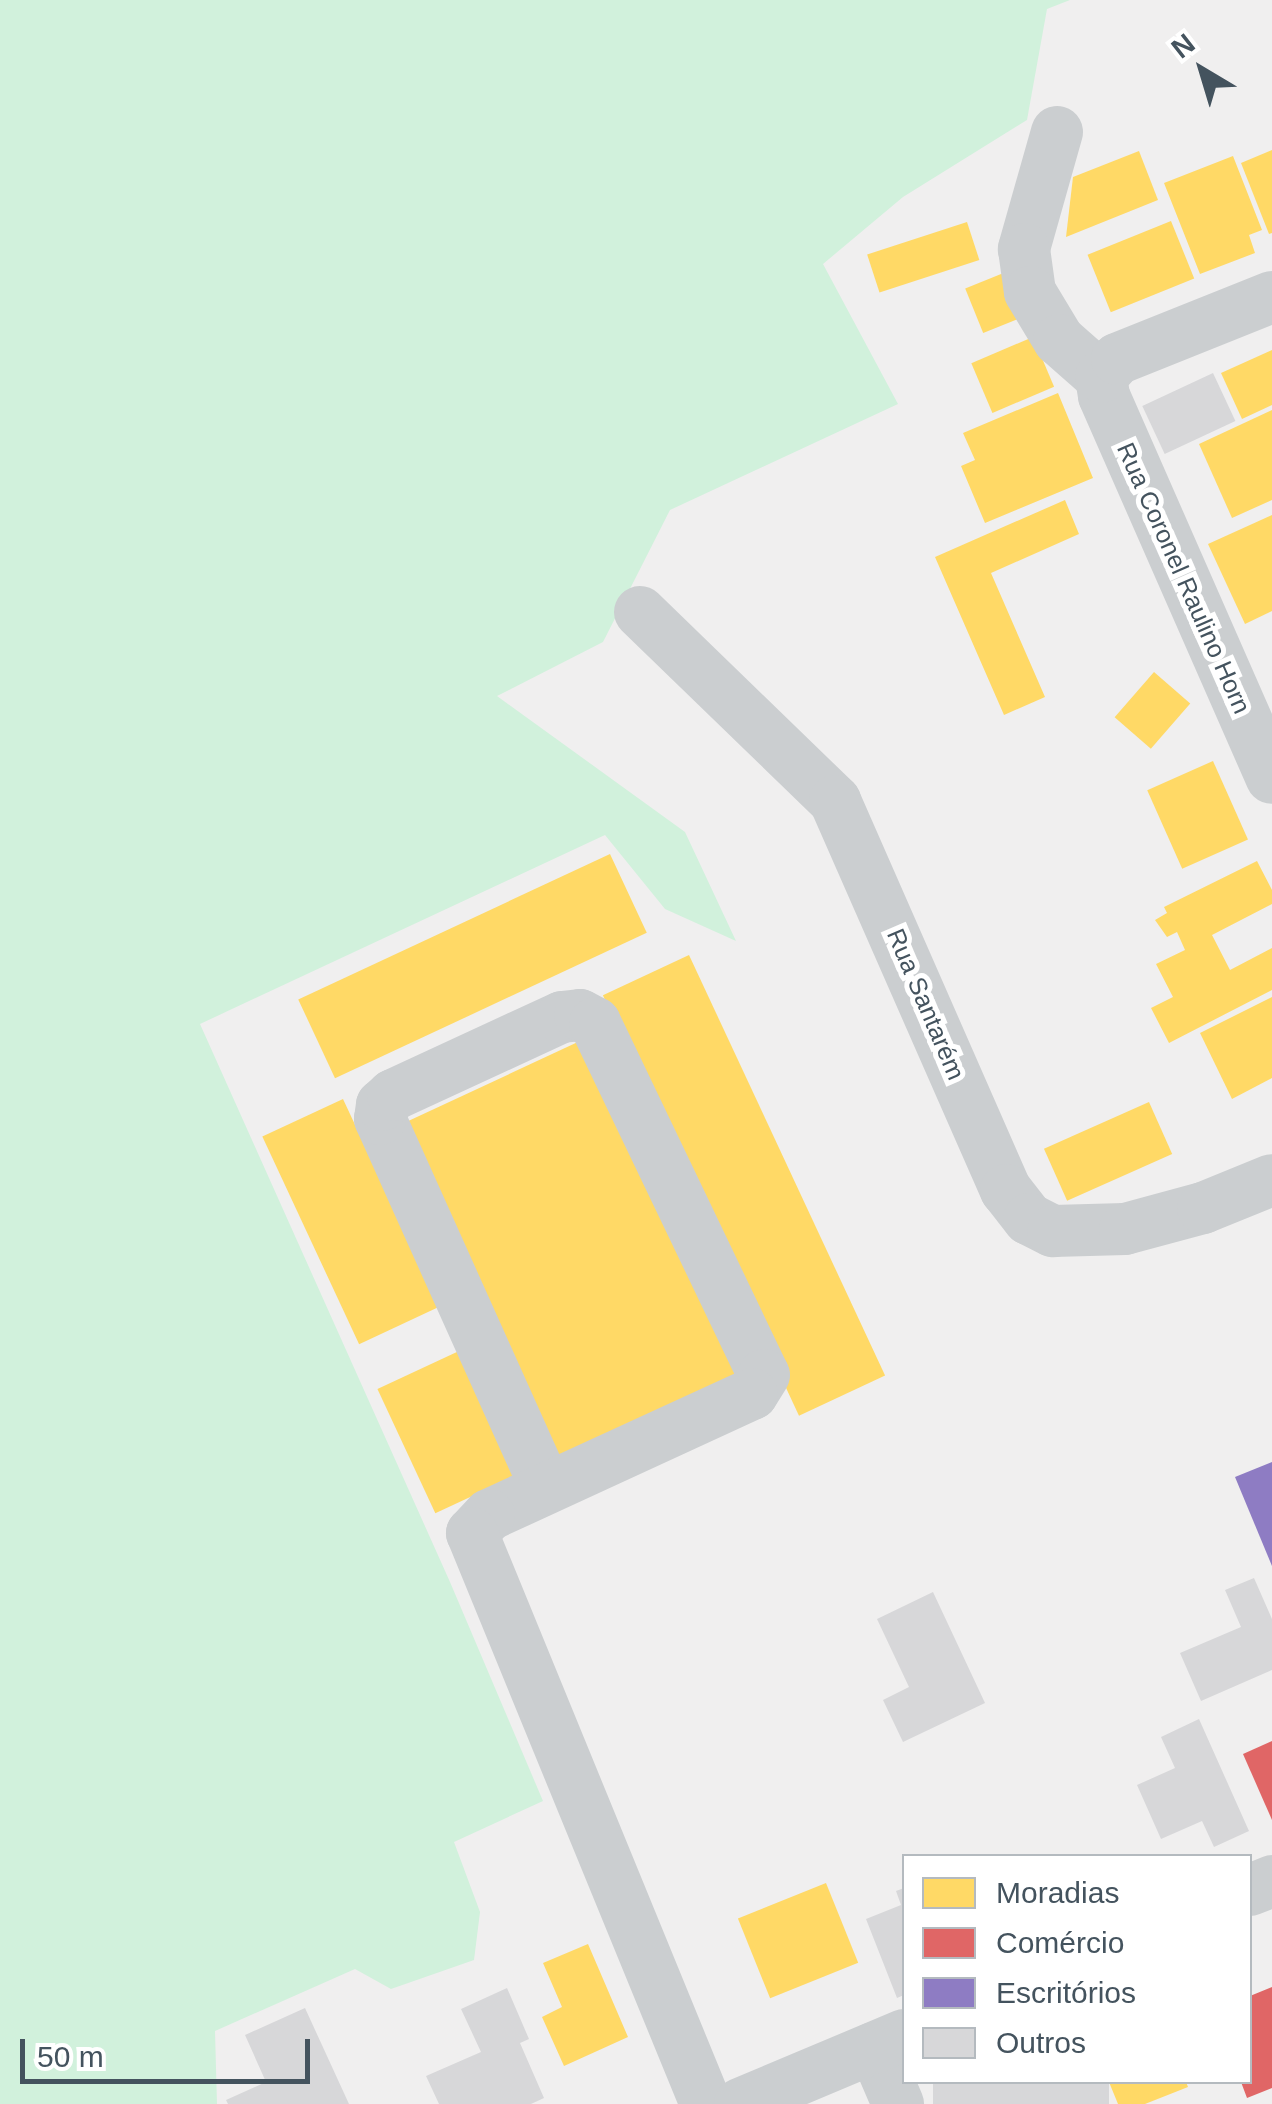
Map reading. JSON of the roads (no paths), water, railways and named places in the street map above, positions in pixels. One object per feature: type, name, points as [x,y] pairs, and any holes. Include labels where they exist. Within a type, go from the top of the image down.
[{"type":"street","points":[[1056,132],[1024,249],[1030,292],[1059,340],[1100,376],[1117,359],[1272,296]]},
{"type":"street","name":"Rua Coronel Raulino Horn","points":[[1100,376],[1104,396],[1272,778]]},
{"type":"street","name":"Rua Santarém","points":[[640,612],[834,800],[1006,1190],[1029,1219],[1053,1231],[1125,1228],[1203,1208],[1272,1180]]},
{"type":"street","points":[[546,1488],[380,1119],[382,1105],[393,1095],[562,1017],[580,1015],[595,1023],[764,1375],[752,1394],[489,1515],[472,1533],[706,2104]]},
{"type":"street","points":[[740,2104],[889,2041],[898,2104]]}]
